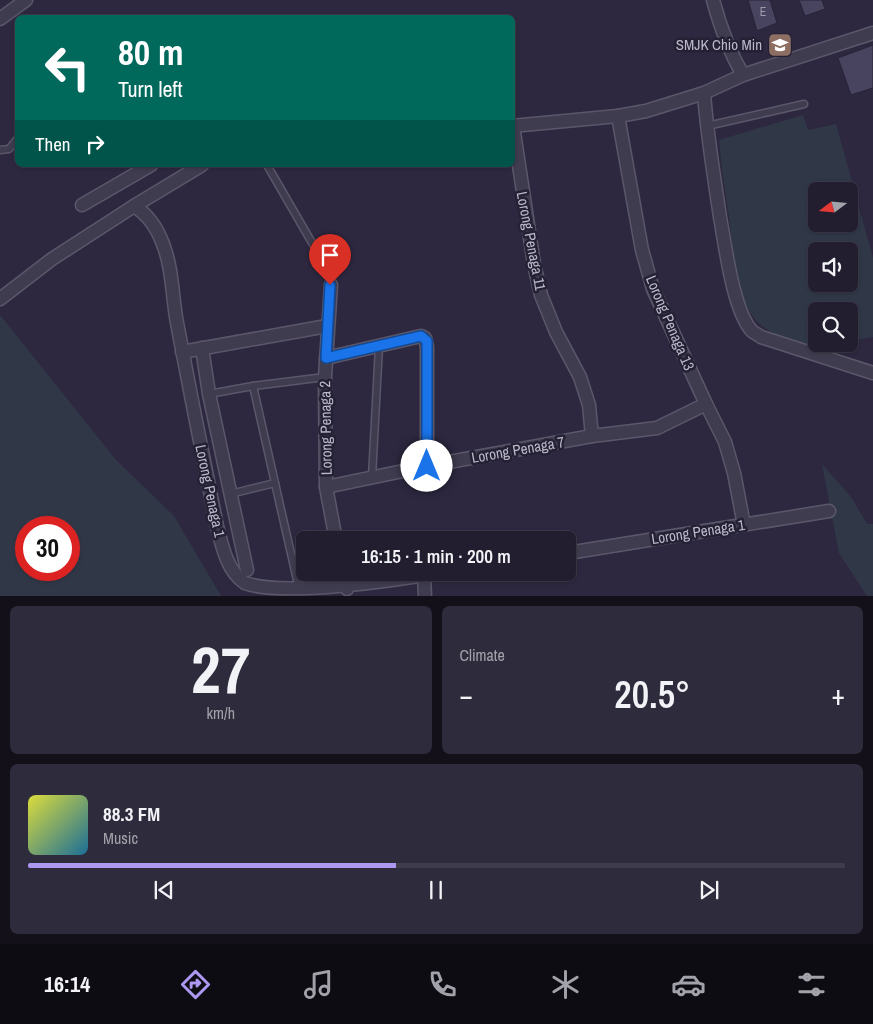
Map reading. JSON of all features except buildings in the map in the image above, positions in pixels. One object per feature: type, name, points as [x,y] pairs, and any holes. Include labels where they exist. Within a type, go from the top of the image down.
[{"type":"street","points":[[0,19],[26,0]]},
{"type":"street","points":[[713,0],[719,23],[743,75]]},
{"type":"street","points":[[515,126],[618,116],[646,111],[704,93],[743,75],[873,33]]},
{"type":"street","points":[[704,93],[707,126],[727,261],[735,293],[752,330],[761,337],[873,373]]},
{"type":"street","name":"Lorong Penaga 13","points":[[618,116],[642,250],[653,290],[706,404],[726,442],[744,524]]},
{"type":"street","name":"Lorong Penaga 11","points":[[515,139],[540,295],[556,332],[580,377],[589,405],[592,436]]},
{"type":"street","points":[[82,205],[148,167]]},
{"type":"street","points":[[0,299],[52,259],[199,167]]},
{"type":"street","name":"Lorong Penaga 1","points":[[134,206],[143,211],[153,222],[163,245],[170,272],[182,352],[217,526],[222,547],[231,568],[245,583],[273,592],[300,594],[394,581]]},
{"type":"street","name":"Lorong Penaga 2","points":[[330,285],[325,377],[326,486],[334,531]]},
{"type":"street","points":[[182,352],[327,326]]},
{"type":"street","points":[[326,358],[421,336],[425,338],[427,347],[427,466]]},
{"type":"street","points":[[202,348],[209,394],[247,570]]},
{"type":"street","name":"Lorong Penaga 7","points":[[326,486],[592,436],[657,428],[706,404]]},
{"type":"street","name":"Lorong Penaga 1","points":[[576,552],[829,511]]},
{"type":"street","points":[[345,581],[347,589]]},
{"type":"street","points":[[424,581],[425,596]]},
{"type":"lane","points":[[707,126],[804,104]]},
{"type":"lane","points":[[0,150],[9,149],[15,142]]},
{"type":"lane","points":[[268,167],[315,248]]},
{"type":"lane","points":[[372,477],[379,345]]},
{"type":"lane","points":[[209,394],[253,386],[325,377]]},
{"type":"lane","points":[[253,386],[300,594]]},
{"type":"lane","points":[[230,494],[275,483]]},
{"type":"shaded area","points":[[803,115],[808,130],[836,124],[852,182],[808,182],[808,232],[858,232],[858,204],[873,258],[873,337],[858,340],[858,302],[808,302],[808,344],[780,337],[760,325],[747,307],[742,295],[736,268],[719,140]]},
{"type":"shaded area","points":[[0,315],[116,460],[174,516],[221,596],[0,596]]},
{"type":"shaded area","points":[[822,464],[851,497],[867,524],[873,524],[873,596],[867,596],[839,553]]},
{"type":"place","name":"SMJK Chio Min","points":[[780,45]]},
{"type":"route","points":[[330,285],[326,358],[421,336],[427,341],[427,466]]}]
